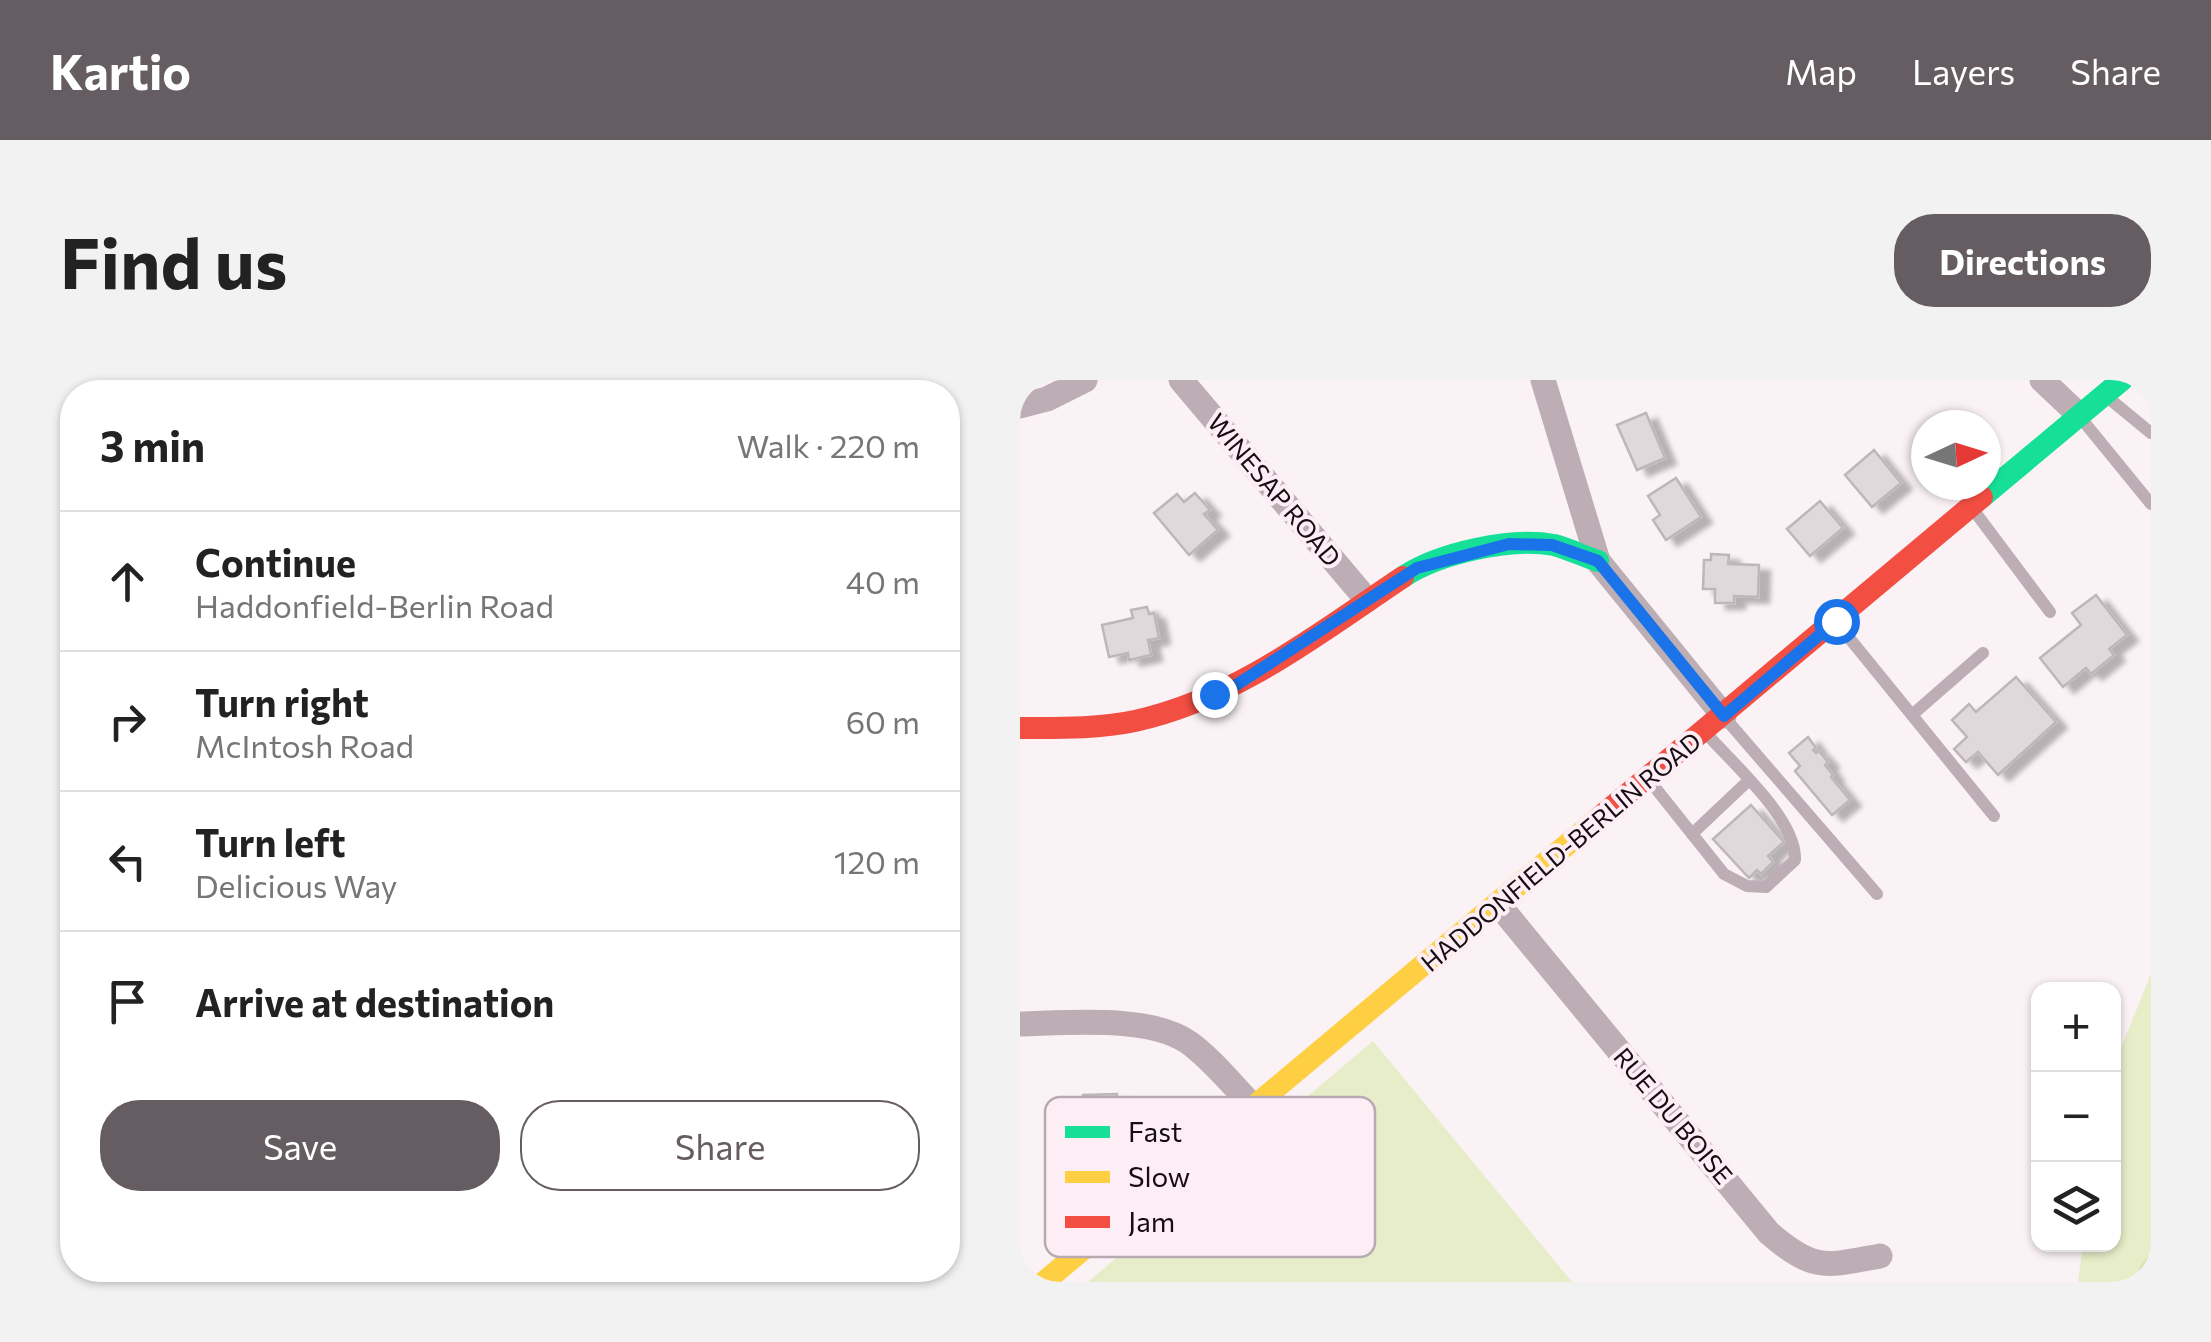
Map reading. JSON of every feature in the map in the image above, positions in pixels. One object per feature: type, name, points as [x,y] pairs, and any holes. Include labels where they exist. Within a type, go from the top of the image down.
[{"type":"main road","name":"HADDONFIELD-BERLIN ROAD","points":[[1266,1097],[2113,387]]},
{"type":"main road","points":[[1020,728],[1086,728],[1172,712],[1233,687],[1417,568],[1509,544],[1552,545],[1598,561]]},
{"type":"main road","name":"HADDONFIELD-BERLIN ROAD","points":[[1044,1282],[1074,1257]]},
{"type":"street","points":[[1020,406],[1047,399],[1086,380]]},
{"type":"street","name":"WINESAP ROAD","points":[[1182,380],[1368,600]]},
{"type":"street","points":[[1544,380],[1598,561],[1714,724]]},
{"type":"street","points":[[2042,380],[2079,415]]},
{"type":"street","name":"RUE DU BOISE","points":[[1498,904],[1770,1233],[1804,1259],[1826,1266],[1880,1256]]},
{"type":"street","points":[[1020,1024],[1097,1022],[1175,1034],[1244,1097]]},
{"type":"lane","points":[[2113,387],[2151,433]]},
{"type":"lane","points":[[2079,415],[2151,504]]},
{"type":"lane","points":[[1971,506],[2050,612]]},
{"type":"lane","points":[[1836,621],[1994,816]]},
{"type":"lane","points":[[1912,715],[1983,653]]},
{"type":"lane","points":[[1648,778],[1724,874],[1747,886],[1766,887],[1795,860],[1796,845],[1786,824],[1748,781],[1714,724]]},
{"type":"lane","points":[[1714,724],[1876,894]]},
{"type":"lane","points":[[1692,834],[1748,781]]},
{"type":"green space","points":[[2151,974],[2151,1282],[2078,1282],[2082,1252],[2121,1252],[2121,1048]]},
{"type":"green space","points":[[1373,1041],[1572,1282],[1088,1282],[1118,1257],[1375,1257],[1375,1097],[1307,1097]]},
{"type":"building","points":[[1646,413],[1665,458],[1637,470],[1617,425]]},
{"type":"building","points":[[1874,450],[1901,483],[1872,507],[1845,475]]},
{"type":"building","points":[[1676,478],[1701,517],[1666,540],[1653,520],[1660,515],[1648,496]]},
{"type":"building","points":[[1195,493],[1210,510],[1204,514],[1218,530],[1189,555],[1154,513],[1177,494],[1184,502]]},
{"type":"building","points":[[1820,501],[1843,528],[1810,556],[1787,529]]},
{"type":"building","points":[[1711,554],[1729,555],[1728,564],[1759,565],[1758,597],[1734,596],[1734,603],[1715,603],[1715,589],[1703,589],[1704,560],[1711,560]]},
{"type":"building","points":[[2096,595],[2127,635],[2109,649],[2114,655],[2091,674],[2086,668],[2063,687],[2040,658],[2081,625],[2072,613]]},
{"type":"building","points":[[1147,607],[1149,614],[1154,613],[1159,638],[1148,640],[1151,655],[1129,660],[1128,653],[1109,657],[1102,625],[1133,618],[1131,610]]},
{"type":"building","points":[[2016,677],[2056,722],[1998,775],[1978,752],[1966,762],[1954,749],[1967,737],[1952,720],[1969,704],[1976,712]]},
{"type":"building","points":[[1808,737],[1816,748],[1813,750],[1828,762],[1825,765],[1831,777],[1850,800],[1832,815],[1795,771],[1800,766],[1789,753]]},
{"type":"building","points":[[1751,805],[1784,842],[1768,856],[1773,862],[1761,874],[1757,870],[1749,878],[1713,839]]},
{"type":"building","points":[[1117,1094],[1117,1097],[1083,1097]]},
{"type":"waterway","points":[[2141,1282],[2151,1259]]},
{"type":"traffic: fast","points":[[2001,481],[2122,380]]},
{"type":"traffic: fast","points":[[1403,577],[1455,554],[1517,543],[1554,545],[1598,561]]},
{"type":"traffic: slow","points":[[1265,1097],[1600,817]]},
{"type":"traffic: slow","points":[[1044,1282],[1074,1257]]},
{"type":"traffic: jam","points":[[1600,817],[1978,500]]},
{"type":"traffic: jam","points":[[1020,728],[1121,724],[1208,697],[1275,662],[1403,577]]},
{"type":"route","points":[[1214,694],[1233,687],[1417,568],[1509,544],[1552,545],[1598,561],[1724,716],[1836,621]]}]
